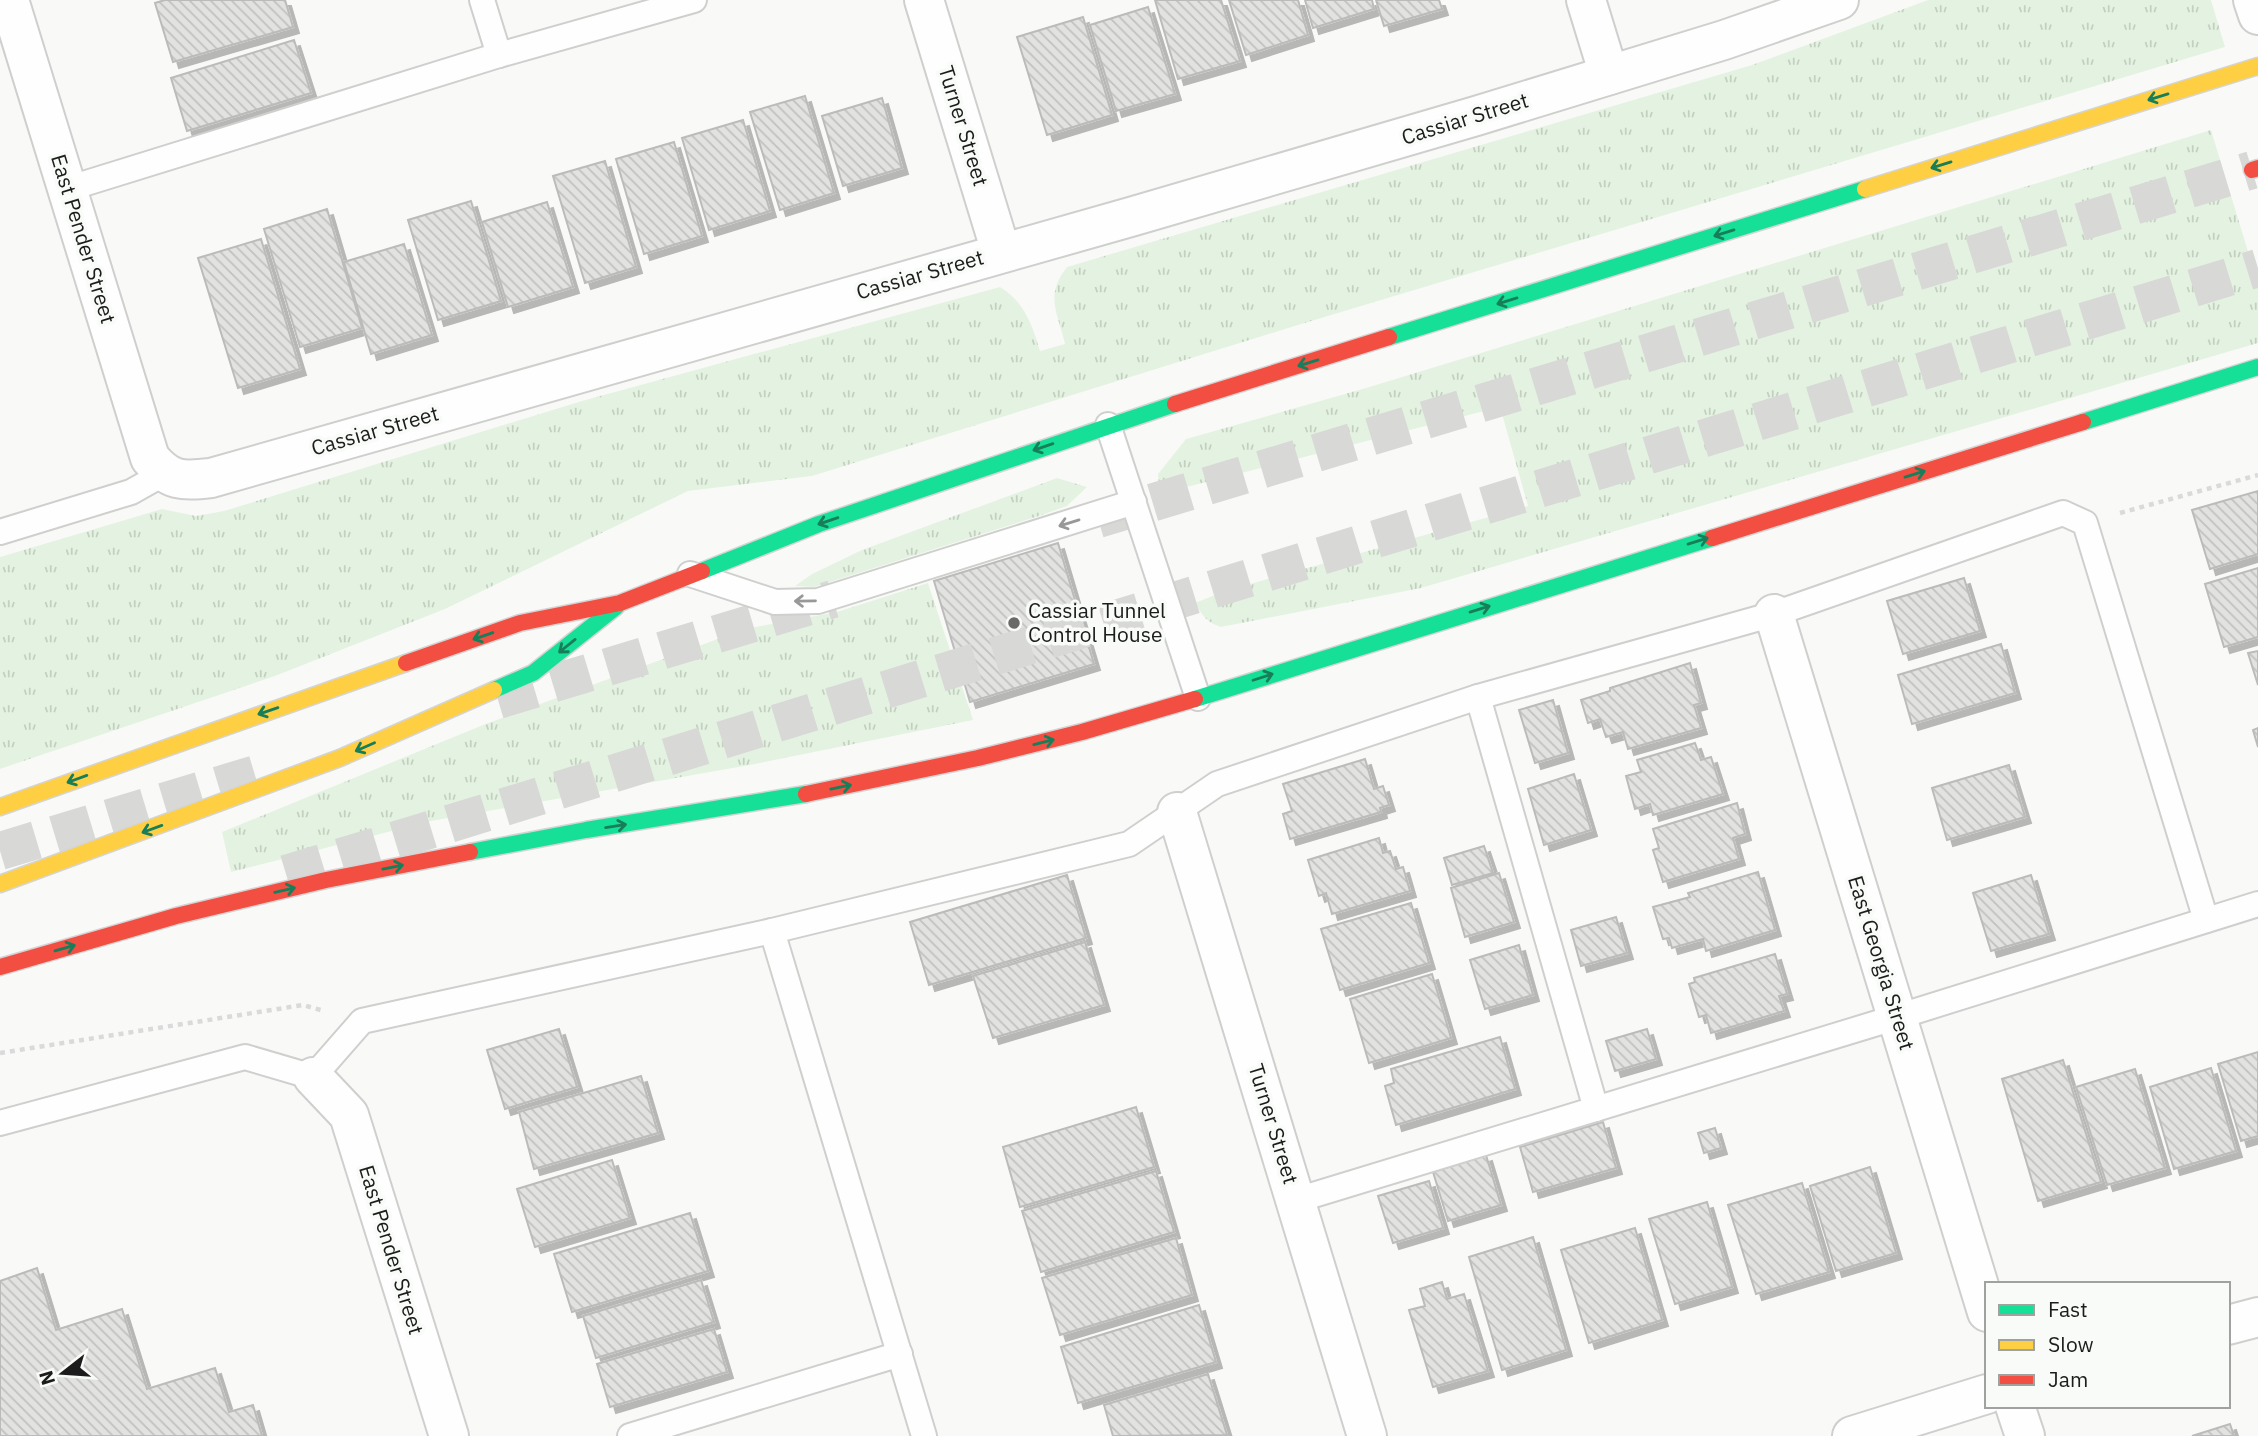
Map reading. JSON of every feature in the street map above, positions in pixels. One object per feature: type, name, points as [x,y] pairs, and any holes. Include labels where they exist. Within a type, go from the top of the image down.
[{"type":"highway","points":[[0,807],[520,623],[620,603],[819,524],[1108,425],[2258,66]]},
{"type":"highway","points":[[0,967],[176,916],[326,880],[586,831],[802,795],[990,755],[1082,732],[1199,698],[2258,367]]},
{"type":"highway","points":[[0,884],[340,758],[533,673],[620,603]]},
{"type":"street","name":"East Pender Street","points":[[9,0],[150,458],[163,474]]},
{"type":"street","name":"Turner Street","points":[[924,0],[1001,252]]},
{"type":"street","points":[[1586,0],[1609,75]]},
{"type":"street","name":"Cassiar Street","points":[[163,474],[185,481],[211,478],[1292,170],[1724,40],[1839,0]]},
{"type":"street","points":[[2253,0],[2258,15]]},
{"type":"street","name":"East Georgia Street","points":[[1774,614],[1985,1305]]},
{"type":"street","name":"Turner Street","points":[[1177,812],[1367,1436]]},
{"type":"street","name":"East Pender Street","points":[[313,1077],[349,1115],[449,1436]]},
{"type":"street","points":[[2230,1324],[2258,1317]]},
{"type":"street","points":[[1853,1436],[1985,1395]]},
{"type":"street","points":[[2016,1408],[2025,1436]]},
{"type":"lane","points":[[482,0],[499,55]]},
{"type":"lane","points":[[67,189],[499,55],[694,0]]},
{"type":"lane","points":[[1108,425],[1199,698]]},
{"type":"lane","points":[[0,532],[131,492],[163,474]]},
{"type":"lane","points":[[690,574],[775,602],[818,601],[1135,502]]},
{"type":"lane","points":[[0,1123],[246,1057],[313,1077],[362,1021],[772,931],[1129,844],[1217,784],[1478,697],[1774,614],[2063,513],[2085,523],[2206,920]]},
{"type":"lane","points":[[1478,697],[1596,1108]]},
{"type":"lane","points":[[1297,1200],[2258,904]]},
{"type":"lane","points":[[772,931],[924,1436]]},
{"type":"lane","points":[[630,1436],[900,1354]]},
{"type":"path","points":[[2085,523],[2258,475]]},
{"type":"path","points":[[0,1053],[303,1005],[362,1021]]},
{"type":"green space","points":[[1928,0],[2211,0],[2225,47],[1298,325],[812,476],[688,491],[445,609],[275,676],[0,769],[0,557],[162,509],[196,516],[224,511],[582,401],[1000,287],[1022,307],[1040,351],[1065,344],[1054,296],[1060,277],[1067,267],[1752,65]]},
{"type":"green space","points":[[2211,130],[2258,284],[2258,343],[1421,588],[1221,627],[1205,618],[1195,603],[1225,591],[1528,506],[1500,407],[1159,494],[1158,474],[1186,439],[1366,388]]},
{"type":"green space","points":[[1057,478],[1087,487],[1067,506],[1039,516],[814,587],[795,586],[812,574],[862,550]]},
{"type":"green space","points":[[928,583],[973,720],[750,765],[431,821],[231,872],[222,832],[483,725],[745,629],[837,612]]},
{"type":"building","points":[[165,0],[285,0],[293,27],[173,62],[155,3]]},
{"type":"building","points":[[1155,0],[1221,0],[1240,61],[1178,79]]},
{"type":"building","points":[[1229,0],[1298,0],[1308,35],[1246,55]]},
{"type":"building","points":[[1305,0],[1372,0],[1374,9],[1313,28]]},
{"type":"building","points":[[1376,0],[1439,0],[1442,9],[1384,26]]},
{"type":"building","points":[[1148,7],[1175,94],[1116,111],[1090,25]]},
{"type":"building","points":[[1083,17],[1112,115],[1047,135],[1017,37]]},
{"type":"building","points":[[294,40],[311,93],[187,131],[171,78]]},
{"type":"building","points":[[805,96],[834,193],[780,210],[750,112]]},
{"type":"building","points":[[882,98],[902,168],[843,186],[822,116]]},
{"type":"building","points":[[743,120],[770,211],[709,230],[682,138]]},
{"type":"building","points":[[674,142],[702,236],[644,254],[616,159]]},
{"type":"building","points":[[605,161],[636,267],[585,283],[553,176]]},
{"type":"building","points":[[471,201],[501,301],[438,320],[408,220]]},
{"type":"building","points":[[547,202],[573,287],[508,307],[482,222]]},
{"type":"building","points":[[327,209],[362,328],[300,347],[264,229]]},
{"type":"building","points":[[261,239],[300,369],[238,388],[198,258]]},
{"type":"building","points":[[404,244],[432,335],[371,354],[344,262]]},
{"type":"building","points":[[2258,491],[2258,554],[2210,569],[2192,510]]},
{"type":"building","name":"Cassiar Tunnel Control House","points":[[1058,543],[1094,664],[970,702],[934,581]]},
{"type":"building","points":[[2258,568],[2258,637],[2224,647],[2205,584]]},
{"type":"building","points":[[1964,578],[1980,631],[1903,654],[1887,601]]},
{"type":"building","points":[[2001,644],[2015,693],[1912,724],[1898,675]]},
{"type":"building","points":[[2258,651],[2258,685],[2248,653]]},
{"type":"building","points":[[1690,663],[1701,703],[1694,705],[1701,728],[1628,749],[1623,732],[1606,737],[1600,719],[1588,723],[1581,700]]},
{"type":"building","points":[[1553,700],[1568,753],[1535,763],[1519,710]]},
{"type":"building","points":[[2258,728],[2258,747],[2253,730]]},
{"type":"building","points":[[1695,743],[1701,760],[1711,757],[1723,794],[1653,815],[1650,804],[1635,809],[1626,776],[1641,772],[1637,760]]},
{"type":"building","points":[[1365,759],[1374,789],[1383,786],[1389,805],[1380,808],[1381,812],[1290,839],[1283,814],[1292,811],[1283,784]]},
{"type":"building","points":[[2009,765],[2025,817],[1947,840],[1932,788]]},
{"type":"building","points":[[1574,774],[1591,830],[1544,845],[1528,789]]},
{"type":"building","points":[[1737,803],[1745,834],[1733,838],[1739,859],[1663,882],[1653,850],[1659,848],[1653,829]]},
{"type":"building","points":[[1379,838],[1383,853],[1390,851],[1396,869],[1403,867],[1410,891],[1332,914],[1326,893],[1319,896],[1308,860]]},
{"type":"building","points":[[1484,846],[1493,873],[1452,885],[1444,858]]},
{"type":"building","points":[[1758,872],[1775,930],[1706,951],[1703,939],[1672,948],[1669,938],[1663,939],[1653,907],[1690,897],[1688,893]]},
{"type":"building","points":[[1499,873],[1514,922],[1465,937],[1451,888]]},
{"type":"building","points":[[1067,875],[1086,938],[929,985],[910,922]]},
{"type":"building","points":[[2031,875],[2049,934],[1991,951],[1973,893]]},
{"type":"building","points":[[1411,903],[1429,963],[1340,990],[1321,929]]},
{"type":"building","points":[[1616,917],[1627,953],[1581,966],[1571,930]]},
{"type":"building","points":[[1085,942],[1104,1005],[993,1038],[973,976]]},
{"type":"building","points":[[1519,945],[1533,995],[1485,1009],[1470,960]]},
{"type":"building","points":[[1775,954],[1787,994],[1779,996],[1784,1011],[1711,1033],[1706,1015],[1699,1017],[1689,984],[1695,982],[1694,978]]},
{"type":"building","points":[[1432,974],[1451,1038],[1369,1063],[1350,999]]},
{"type":"building","points":[[559,1029],[577,1087],[505,1109],[487,1050]]},
{"type":"building","points":[[1647,1029],[1656,1059],[1615,1071],[1606,1041]]},
{"type":"building","points":[[1500,1037],[1515,1089],[1396,1125],[1385,1086],[1394,1083],[1391,1069]]},
{"type":"building","points":[[2258,1052],[2258,1136],[2241,1141],[2218,1064]]},
{"type":"building","points":[[2063,1060],[2101,1182],[2038,1201],[2002,1079]]},
{"type":"building","points":[[2211,1068],[2236,1151],[2174,1169],[2150,1087]]},
{"type":"building","points":[[2135,1069],[2165,1168],[2107,1185],[2076,1087]]},
{"type":"building","points":[[641,1076],[658,1133],[534,1169],[519,1112]]},
{"type":"building","points":[[1136,1107],[1154,1167],[1020,1207],[1003,1147]]},
{"type":"building","points":[[1603,1122],[1616,1168],[1533,1192],[1520,1147]]},
{"type":"building","points":[[1715,1128],[1721,1148],[1704,1153],[1698,1133]]},
{"type":"building","points":[[1486,1155],[1501,1205],[1448,1221],[1433,1172]]},
{"type":"building","points":[[612,1160],[630,1218],[535,1247],[517,1189]]},
{"type":"building","points":[[1870,1167],[1896,1253],[1836,1271],[1810,1186]]},
{"type":"building","points":[[1156,1171],[1174,1232],[1041,1272],[1022,1211]]},
{"type":"building","points":[[1429,1181],[1443,1228],[1393,1243],[1378,1196]]},
{"type":"building","points":[[1802,1183],[1829,1272],[1756,1294],[1728,1205]]},
{"type":"building","points":[[1707,1202],[1732,1287],[1675,1304],[1649,1219]]},
{"type":"building","points":[[690,1213],[708,1271],[572,1312],[554,1254]]},
{"type":"building","points":[[1635,1228],[1662,1320],[1589,1343],[1561,1250]]},
{"type":"building","points":[[1533,1237],[1566,1350],[1502,1370],[1469,1257]]},
{"type":"building","points":[[1176,1238],[1192,1295],[1060,1335],[1042,1278]]},
{"type":"building","points":[[37,1268],[56,1330],[122,1309],[147,1389],[215,1368],[229,1412],[253,1405],[262,1436],[0,1436],[0,1281]]},
{"type":"building","points":[[701,1280],[714,1322],[596,1358],[583,1316]]},
{"type":"building","points":[[1442,1282],[1447,1299],[1464,1294],[1488,1371],[1433,1387],[1409,1310],[1425,1306],[1420,1289]]},
{"type":"building","points":[[1199,1305],[1216,1362],[1078,1403],[1061,1347]]},
{"type":"building","points":[[714,1329],[727,1372],[610,1407],[597,1364]]},
{"type":"building","points":[[1208,1374],[1227,1435],[1113,1436],[1104,1405]]},
{"type":"building","points":[[2230,1424],[2234,1436],[2192,1436]]},
{"type":"tunnel","points":[[1098,519],[2252,170]]},
{"type":"tunnel","points":[[286,874],[2258,268]]},
{"type":"tunnel","points":[[498,700],[833,599]]},
{"type":"tunnel","points":[[0,851],[256,774]]},
{"type":"traffic: fast","points":[[1389,337],[1865,189]]},
{"type":"traffic: fast","points":[[2083,422],[2258,367]]},
{"type":"traffic: fast","points":[[702,571],[819,524],[1175,404]]},
{"type":"traffic: fast","points":[[1195,699],[1712,538]]},
{"type":"traffic: fast","points":[[494,690],[533,673],[616,607]]},
{"type":"traffic: fast","points":[[470,852],[806,794]]},
{"type":"traffic: slow","points":[[1865,189],[2258,66]]},
{"type":"traffic: slow","points":[[0,807],[406,663]]},
{"type":"traffic: slow","points":[[0,884],[340,758],[494,690]]},
{"type":"traffic: jam","points":[[2252,170],[2258,168]]},
{"type":"traffic: jam","points":[[1175,404],[1389,337]]},
{"type":"traffic: jam","points":[[1712,538],[2083,422]]},
{"type":"traffic: jam","points":[[406,663],[520,623],[620,603],[702,571]]},
{"type":"traffic: jam","points":[[806,794],[978,758],[1082,732],[1195,699]]},
{"type":"traffic: jam","points":[[0,967],[176,916],[326,880],[470,852]]},
{"type":"place","name":"Cassiar Tunnel Control House","points":[[1014,623]]}]
